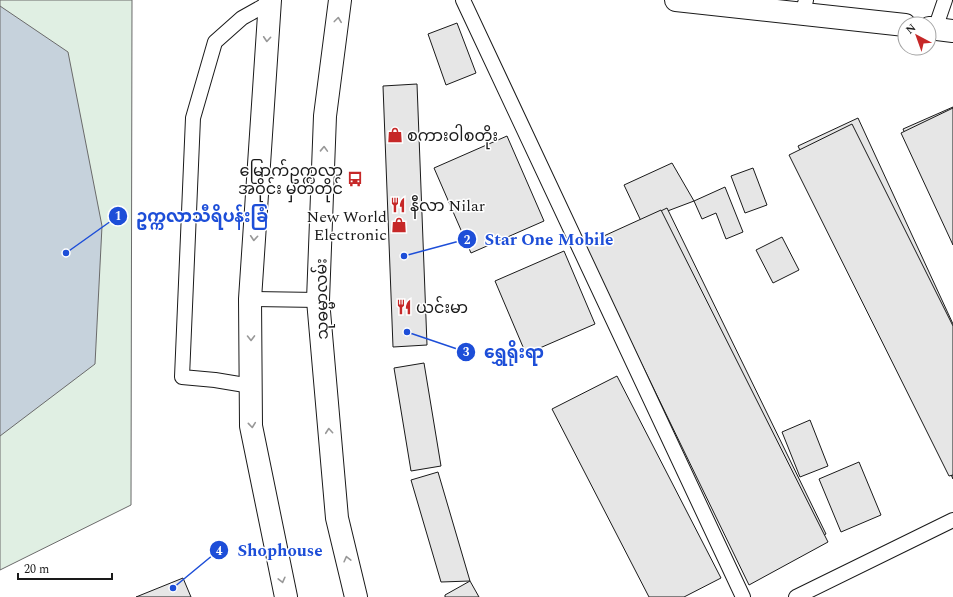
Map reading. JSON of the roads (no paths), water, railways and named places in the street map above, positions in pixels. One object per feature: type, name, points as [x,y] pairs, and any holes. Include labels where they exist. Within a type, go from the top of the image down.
[{"type":"main road","name":"သုဓမ္မာလမ်း","points":[[340,0],[325,116],[318,300],[337,518],[356,597]]},
{"type":"main road","points":[[676,0],[804,7],[897,24]]},
{"type":"main road","points":[[269,2],[250,299],[251,426],[286,597]]},
{"type":"lane","points":[[462,0],[743,597]]},
{"type":"lane","points":[[939,29],[945,0]]},
{"type":"lane","points":[[251,386],[215,380],[182,377],[193,118],[215,42],[242,18],[269,2]]},
{"type":"lane","points":[[250,299],[318,300]]},
{"type":"lane","points":[[796,597],[953,520]]},
{"type":"place","name":"စကားဝါစတိုး","points":[[395,135]]},
{"type":"place","name":"မြောက်ဥက္ကလာ အဝိုင်း မှတ်တိုင်","points":[[355,179]]},
{"type":"place","name":"နီလာ Nilar","points":[[398,205]]},
{"type":"place","name":"New World Electronic","points":[[399,225]]},
{"type":"place","name":"ဥက္ကလာသီရိပန်းခြံ","points":[[66,253]]},
{"type":"place","name":"Star One Mobile","points":[[404,256]]},
{"type":"place","name":"ယင်းမာ","points":[[404,307]]},
{"type":"place","name":"ရွှေရိုးရာ","points":[[407,332]]},
{"type":"place","name":"Shophouse","points":[[173,588]]}]
